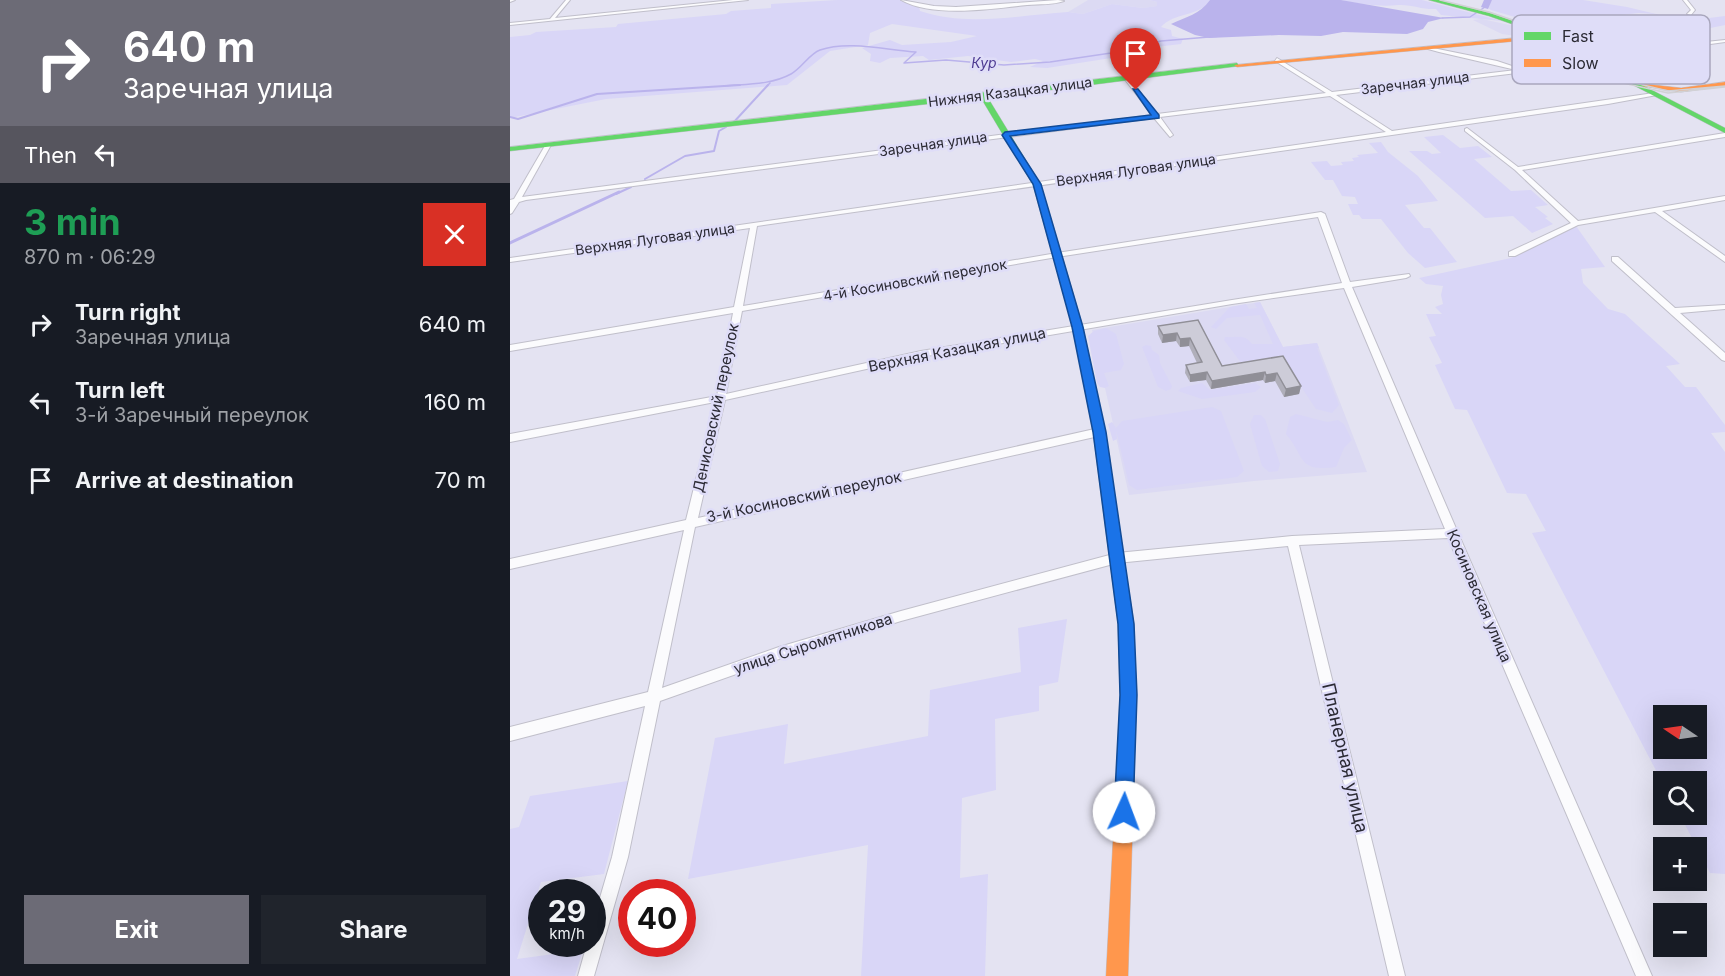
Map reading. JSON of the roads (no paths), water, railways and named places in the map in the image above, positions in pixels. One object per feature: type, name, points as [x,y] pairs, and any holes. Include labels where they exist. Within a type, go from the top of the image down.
[{"type":"street","points":[[551,20],[569,0]]},
{"type":"street","points":[[510,24],[746,0]]},
{"type":"street","points":[[903,0],[920,6],[946,7],[1062,1]]},
{"type":"street","points":[[1432,0],[1512,21]]},
{"type":"street","points":[[1685,0],[1693,10],[1689,14]]},
{"type":"street","name":"Нижняя Казацкая улица","points":[[510,149],[983,96],[1277,60],[1512,39]]},
{"type":"street","points":[[1710,43],[1725,41]]},
{"type":"street","points":[[1430,48],[1455,56],[1512,66]]},
{"type":"street","points":[[1277,60],[1389,131]]},
{"type":"street","name":"Заречная улица","points":[[513,201],[1005,135],[1512,72]]},
{"type":"street","points":[[1126,77],[1170,135]]},
{"type":"street","points":[[1633,84],[1725,131]]},
{"type":"street","points":[[1639,84],[1677,90],[1725,84]]},
{"type":"street","name":"Верхняя Луговая улица","points":[[510,260],[1389,131],[1504,118],[1654,95]]},
{"type":"street","points":[[983,96],[1037,184],[1078,327],[1099,432],[1126,624],[1128,695],[1117,976]]},
{"type":"street","points":[[1467,130],[1517,169],[1576,223]]},
{"type":"street","points":[[1517,169],[1725,135]]},
{"type":"street","points":[[510,212],[513,201],[548,145]]},
{"type":"street","points":[[1512,254],[1576,223],[1725,198]]},
{"type":"street","points":[[1655,209],[1725,260]]},
{"type":"street","name":"4-й Косиновский переулок","points":[[510,348],[1057,255],[1321,214]]},
{"type":"street","name":"Косиновская улица","points":[[1321,214],[1347,285],[1452,533],[1644,976]]},
{"type":"street","name":"Денисовский переулок","points":[[586,976],[620,857],[691,522],[721,398],[754,225]]},
{"type":"street","points":[[1615,259],[1725,358]]},
{"type":"street","name":"Верхняя Казацкая улица","points":[[510,438],[721,398],[921,354],[1406,276]]},
{"type":"street","points":[[1672,311],[1725,307]]},
{"type":"street","name":"3-й Косиновский переулок","points":[[510,564],[1099,432]]},
{"type":"street","name":"улица Сыромятникова","points":[[510,734],[654,697],[779,653],[901,616],[1118,558],[1292,541],[1452,533]]},
{"type":"street","name":"Планерная улица","points":[[1292,541],[1397,976]]},
{"type":"waterway","name":"Кур","points":[[1485,7],[1488,0]]},
{"type":"waterway","name":"Кур","points":[[1442,18],[1470,17],[1485,7]]},
{"type":"waterway","name":"Кур","points":[[724,86],[783,78],[795,71],[816,52],[831,47],[867,46],[916,52],[904,63],[946,60],[1004,65],[1050,62],[1111,53],[1161,41],[1221,36]]},
{"type":"waterway","name":"Кур","points":[[510,117],[518,119],[597,94],[740,85]]},
{"type":"waterway","points":[[733,123],[768,85]]},
{"type":"waterway","points":[[645,179],[685,156],[714,151],[719,131],[726,127]]},
{"type":"waterway","points":[[616,194],[631,187]]},
{"type":"waterway","points":[[510,243],[619,192]]},
{"type":"tram line","points":[[1440,0],[1512,20]]},
{"type":"tram line","points":[[1628,84],[1668,93],[1725,87]]},
{"type":"tram line","points":[[1639,84],[1668,91],[1725,86]]}]
